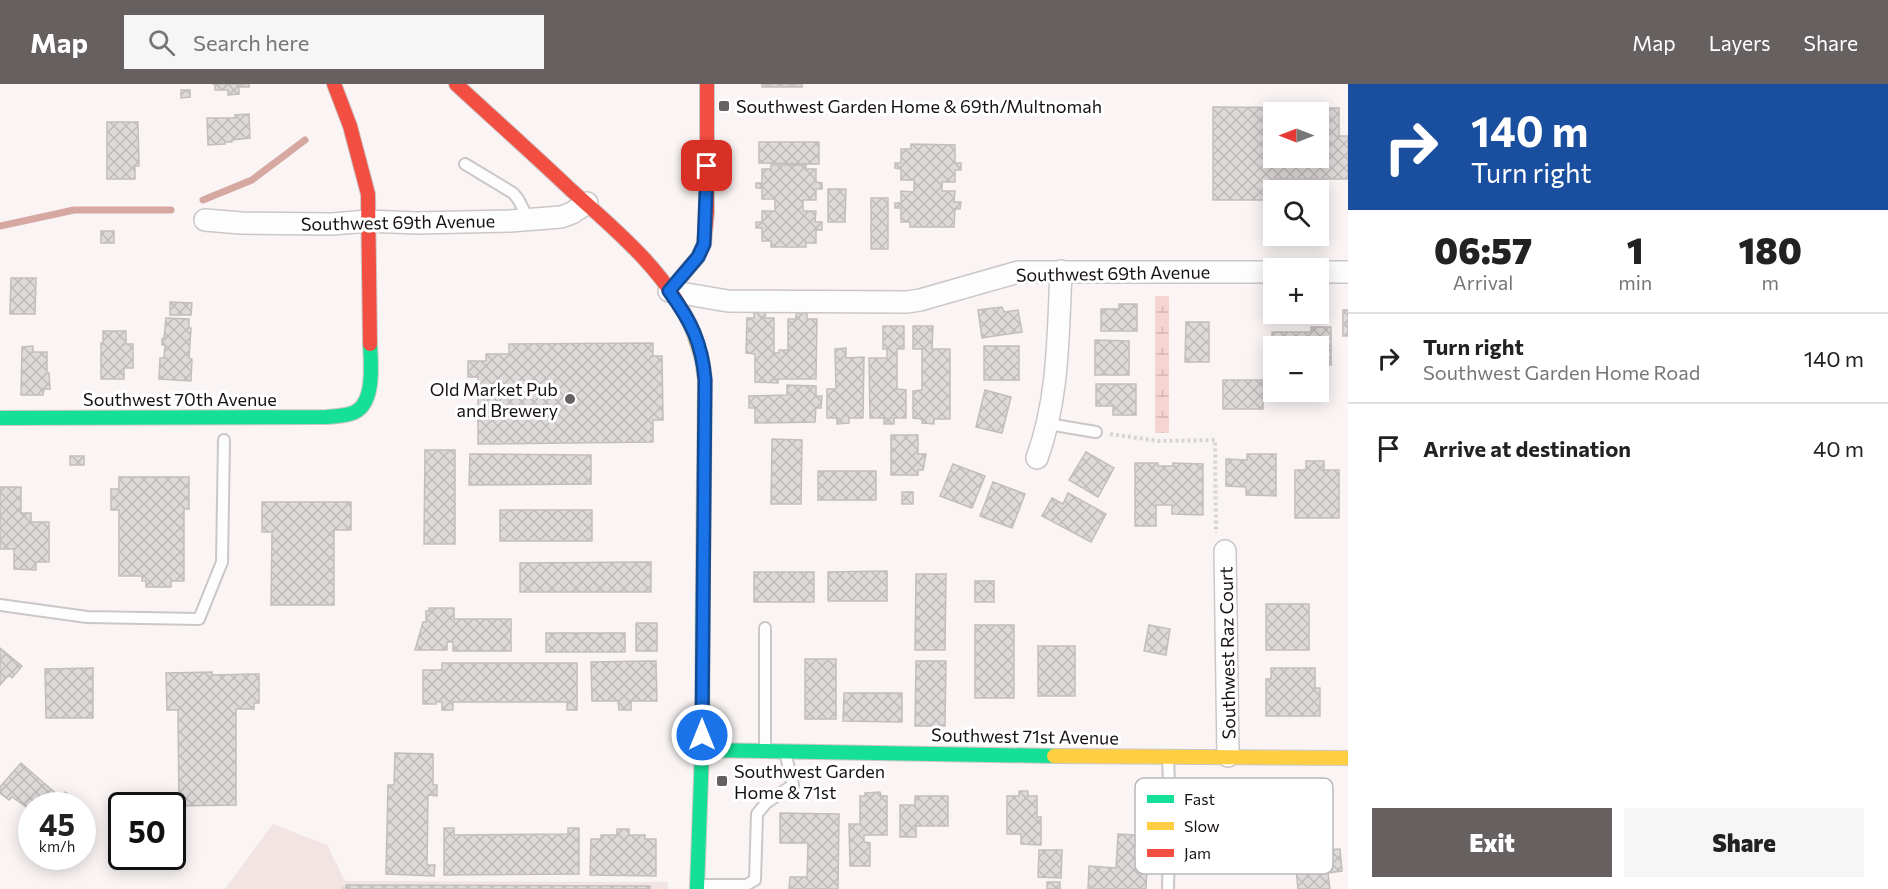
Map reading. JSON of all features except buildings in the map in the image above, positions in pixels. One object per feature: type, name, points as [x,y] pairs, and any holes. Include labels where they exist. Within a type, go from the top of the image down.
[{"type":"street","points":[[334,84],[360,161],[368,194],[368,221]]},
{"type":"street","points":[[456,84],[627,241],[669,291],[694,329],[704,362],[702,750],[697,887]]},
{"type":"street","points":[[669,291],[698,257],[704,244],[707,84]]},
{"type":"street","name":"Southwest 69th Avenue","points":[[206,220],[241,223],[332,224],[368,221],[417,223],[529,220],[561,217],[587,203]]},
{"type":"street","name":"Southwest 70th Avenue","points":[[0,418],[327,417],[351,415],[359,411],[367,398],[371,378],[368,221]]},
{"type":"street","points":[[1037,458],[1048,424],[1057,364],[1061,271]]},
{"type":"street","name":"Southwest 69th Avenue","points":[[669,291],[728,301],[907,302],[1011,273],[1263,272]]},
{"type":"street","points":[[1329,272],[1348,272]]},
{"type":"street","name":"Southwest Raz Court","points":[[1225,551],[1228,756]]},
{"type":"street","name":"Southwest 71st Avenue","points":[[702,750],[960,755],[1348,758]]},
{"type":"lane","points":[[465,164],[513,193],[519,199],[529,220]]},
{"type":"lane","points":[[1048,424],[1096,432]]},
{"type":"lane","points":[[0,605],[87,617],[199,619],[222,562],[224,440]]},
{"type":"lane","points":[[765,628],[765,750]]},
{"type":"lane","points":[[697,887],[746,885],[755,880],[757,813],[793,785],[784,750]]},
{"type":"lane","points":[[1168,755],[1169,778]]},
{"type":"lane","points":[[1167,889],[1168,874]]},
{"type":"path","points":[[1096,432],[1158,441],[1215,440],[1216,544],[1225,551]]},
{"type":"shaded area","points":[[273,824],[327,845],[345,881],[668,882],[668,889],[225,889]]},
{"type":"green space","points":[[1155,296],[1169,296],[1169,433],[1155,433]]},
{"type":"waterway","points":[[203,200],[252,180],[305,140]]},
{"type":"waterway","points":[[0,226],[74,210],[171,210]]},
{"type":"traffic: fast","points":[[0,418],[327,417],[345,415],[355,412],[366,400],[370,381],[370,344]]},
{"type":"traffic: fast","points":[[697,889],[702,750],[703,574]]},
{"type":"traffic: fast","points":[[702,750],[1054,756]]},
{"type":"traffic: slow","points":[[693,331],[702,359],[705,380],[703,574]]},
{"type":"traffic: slow","points":[[1054,756],[1348,758]]},
{"type":"traffic: jam","points":[[334,84],[350,126],[368,194],[370,344]]},
{"type":"traffic: jam","points":[[456,84],[640,254],[670,290],[693,331]]},
{"type":"traffic: jam","points":[[669,291],[698,257],[704,244],[707,212],[707,84]]},
{"type":"place","name":"Southwest Garden Home & 69th/Multnomah","points":[[724,106]]},
{"type":"place","name":"Old Market Pub and Brewery","points":[[570,399]]},
{"type":"place","name":"Southwest Garden Home & 71st","points":[[722,781]]},
{"type":"route","points":[[702,735],[704,362],[694,329],[669,291],[698,257],[704,244],[707,166]]}]
